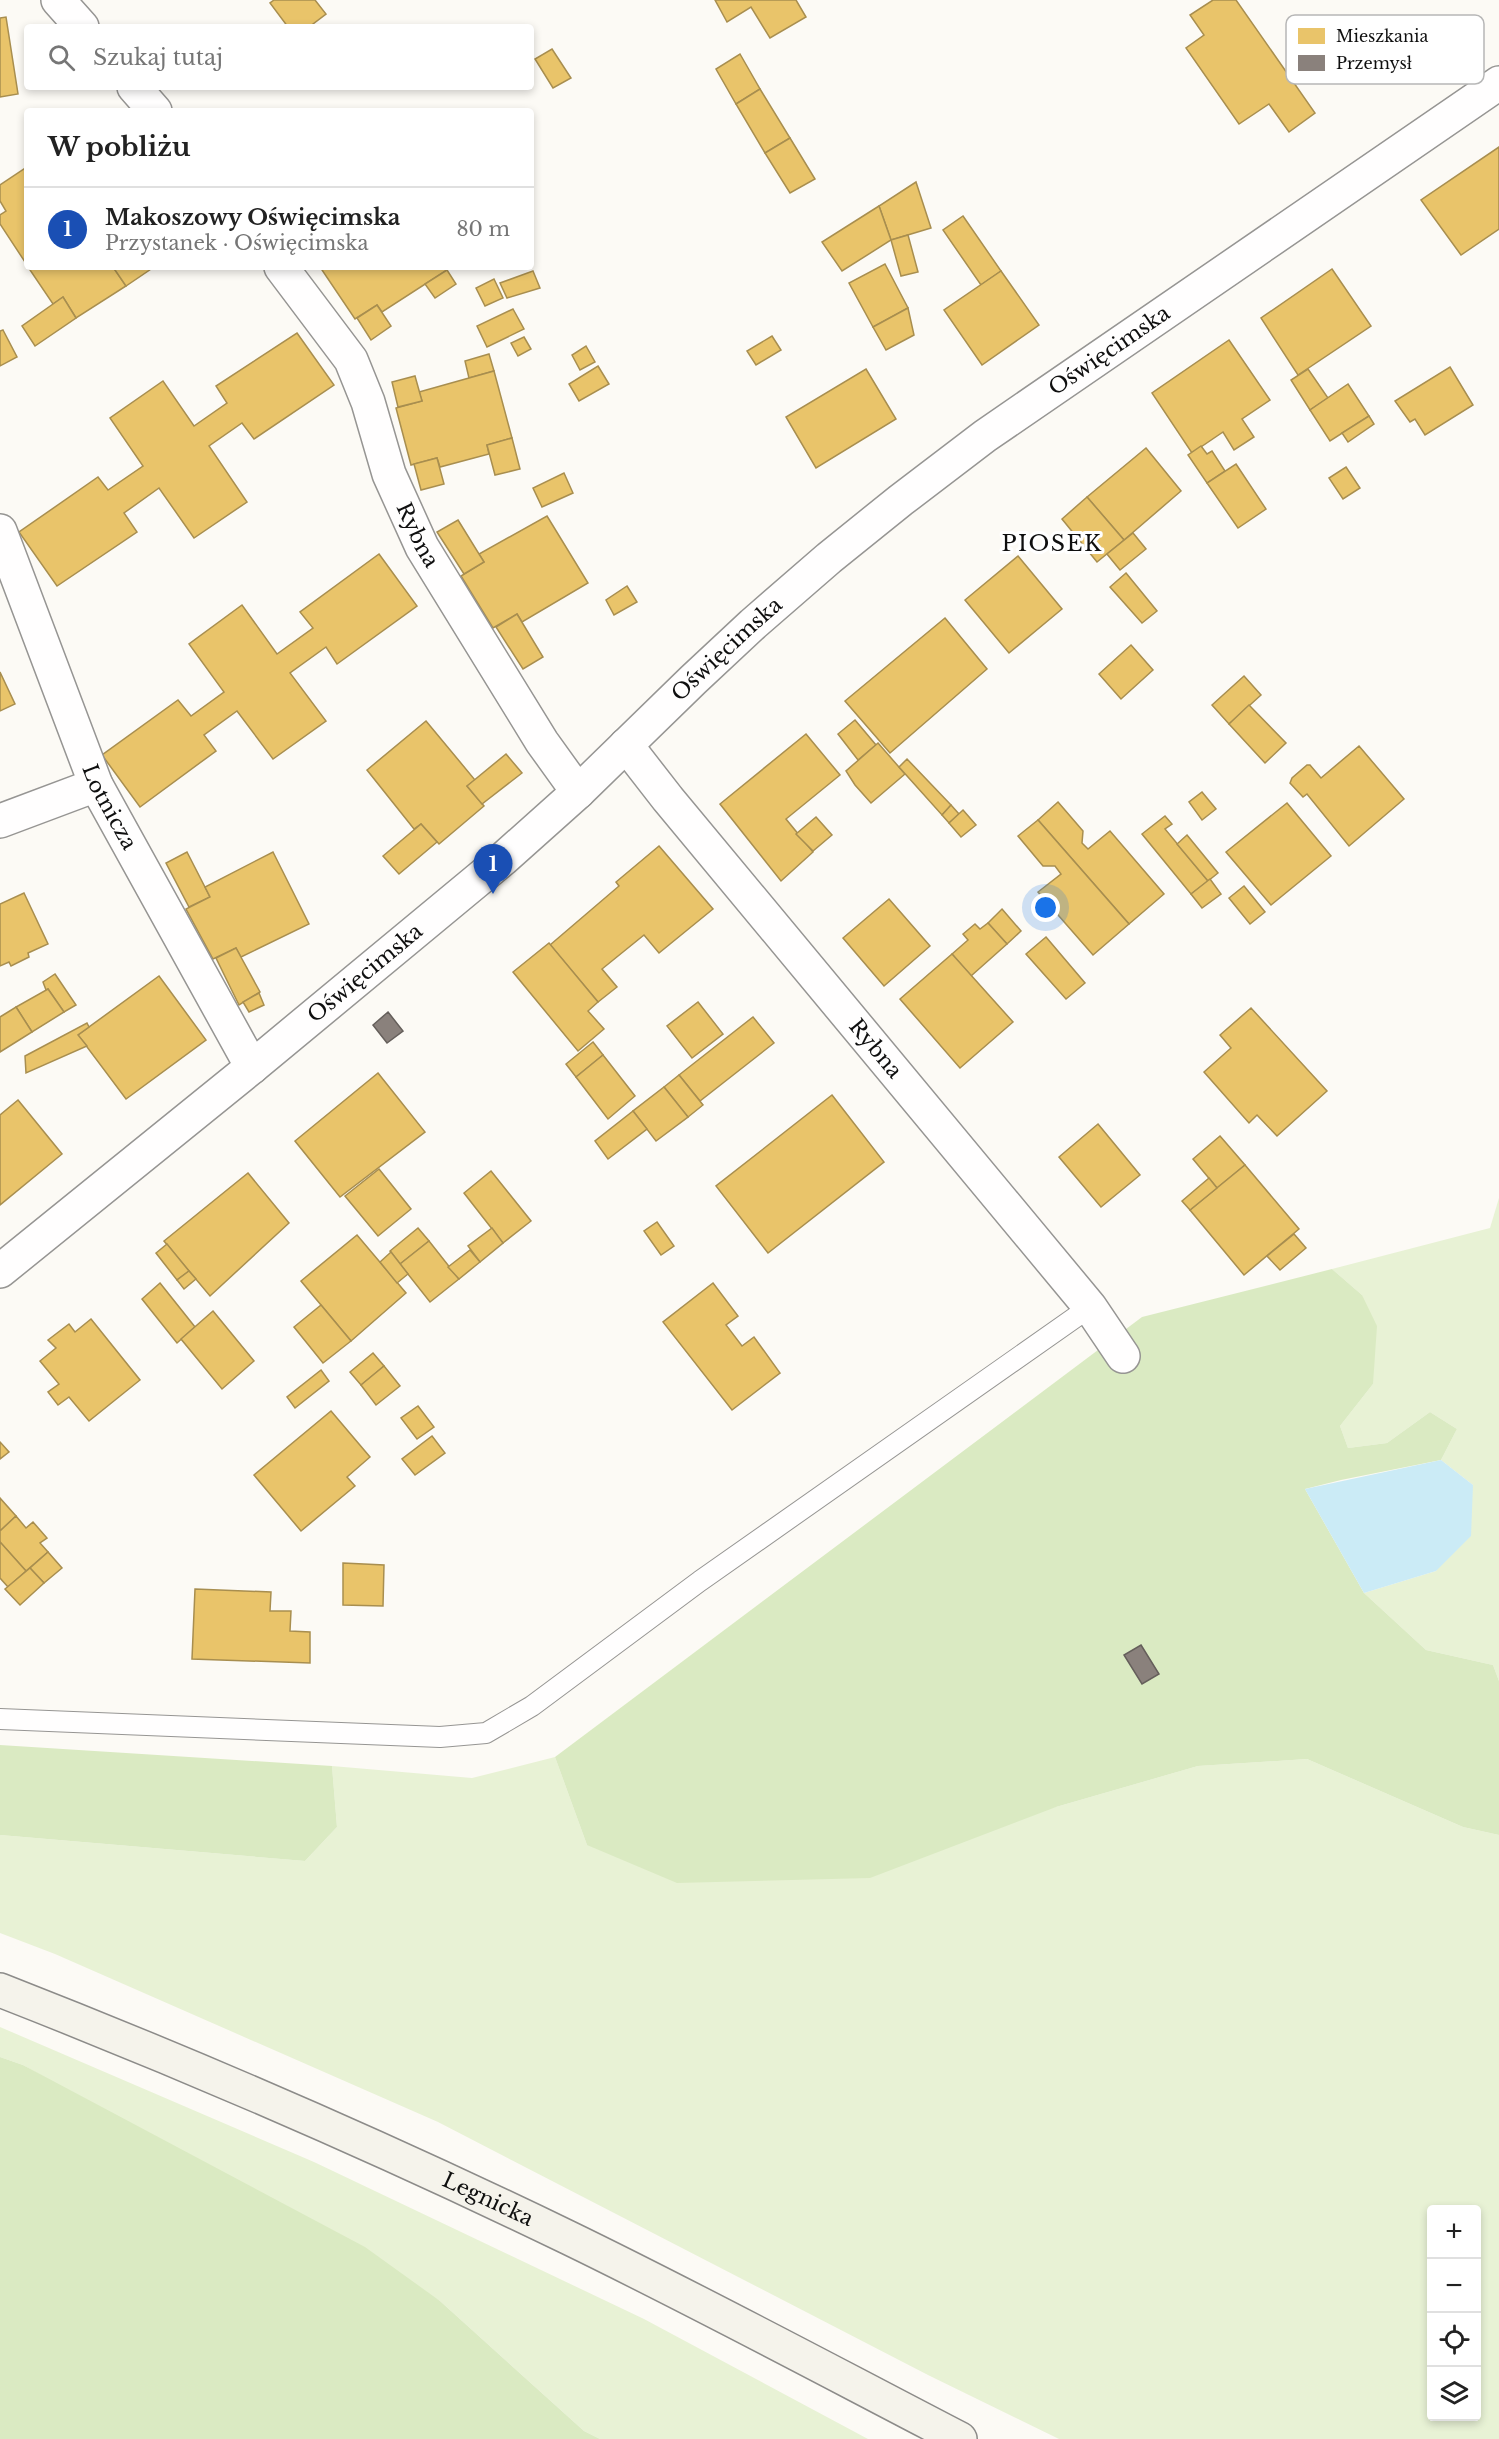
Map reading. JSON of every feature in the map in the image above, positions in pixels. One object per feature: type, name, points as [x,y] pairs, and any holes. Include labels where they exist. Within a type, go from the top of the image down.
[{"type":"main road","name":"Legnicka","points":[[0,1990],[129,2041],[363,2141],[568,2237],[960,2439]]},
{"type":"street","points":[[58,0],[79,24]]},
{"type":"street","name":"Oświęcimska","points":[[0,1272],[494,867],[578,792],[770,610],[829,558],[929,478],[985,436],[1499,83]]},
{"type":"street","points":[[137,90],[152,108]]},
{"type":"street","name":"Rybna","points":[[283,270],[351,360],[368,402],[389,474],[422,547],[542,742],[578,792]]},
{"type":"street","name":"Lotnicza","points":[[0,531],[96,785],[252,1067]]},
{"type":"street","name":"Rybna","points":[[626,745],[675,808],[1090,1307],[1123,1356]]},
{"type":"street","points":[[0,821],[96,785]]},
{"type":"lane","points":[[0,1719],[440,1737],[486,1733],[532,1706],[700,1581],[1090,1307]]},
{"type":"green space","points":[[1499,1198],[1499,1681],[1493,1665],[1426,1650],[1364,1593],[1436,1571],[1473,1485],[1441,1460],[1457,1429],[1430,1412],[1387,1443],[1348,1448],[1340,1426],[1373,1384],[1362,1295],[1332,1269],[1490,1228]]},
{"type":"green space","points":[[1332,1269],[1362,1295],[1377,1326],[1373,1384],[1340,1426],[1348,1448],[1387,1443],[1430,1412],[1457,1429],[1441,1460],[1305,1489],[1364,1593],[1426,1650],[1493,1665],[1499,1681],[1499,1835],[1463,1827],[1307,1759],[1198,1766],[1056,1807],[870,1878],[677,1883],[587,1845],[555,1757],[1142,1317]]},
{"type":"green space","points":[[0,1745],[332,1766],[337,1827],[305,1861],[0,1835]]},
{"type":"green space","points":[[555,1757],[587,1845],[1056,1807],[1198,1766],[1307,1759],[1463,1827],[1499,1835],[1499,2439],[1059,2439],[928,2375],[438,2122],[55,1954],[0,1933],[0,1835],[305,1861],[337,1827],[332,1766],[472,1778]]},
{"type":"green space","points":[[0,2027],[314,2162],[644,2319],[868,2439],[600,2439],[584,2431],[440,2301],[23,2065],[0,2057]]},
{"type":"green space","points":[[0,2057],[23,2065],[365,2247],[440,2301],[584,2431],[600,2439],[0,2439]]},
{"type":"water","points":[[1441,1460],[1473,1485],[1471,1536],[1436,1571],[1364,1593],[1305,1489]]},
{"type":"building: Mieszkania","points":[[274,0],[315,0],[326,14],[313,24],[286,24],[270,3]]},
{"type":"building: Mieszkania","points":[[715,0],[796,0],[806,17],[770,38],[751,7],[727,22]]},
{"type":"building: Mieszkania","points":[[1213,0],[1236,0],[1286,72],[1286,84],[1295,84],[1315,113],[1289,132],[1269,104],[1239,124],[1186,48],[1204,35],[1190,15]]},
{"type":"building: Mieszkania","points":[[6,17],[18,94],[0,97],[0,18]]},
{"type":"building: Mieszkania","points":[[552,49],[571,78],[553,88],[535,59]]},
{"type":"building: Mieszkania","points":[[740,54],[760,89],[736,104],[716,69]]},
{"type":"building: Mieszkania","points":[[760,89],[790,138],[765,153],[736,104]]},
{"type":"building: Mieszkania","points":[[790,138],[815,179],[790,193],[765,153]]},
{"type":"building: Mieszkania","points":[[1499,147],[1499,229],[1461,255],[1421,200]]},
{"type":"building: Mieszkania","points":[[24,169],[24,260],[0,224],[0,215],[6,211],[0,201],[0,185]]},
{"type":"building: Mieszkania","points":[[916,182],[931,228],[891,240],[879,206]]},
{"type":"building: Mieszkania","points":[[879,206],[891,240],[842,271],[822,242]]},
{"type":"building: Mieszkania","points":[[963,216],[1001,271],[981,285],[943,230]]},
{"type":"building: Mieszkania","points":[[908,235],[918,272],[901,276],[891,240]]},
{"type":"building: Mieszkania","points":[[885,264],[908,308],[873,327],[849,283]]},
{"type":"building: Mieszkania","points":[[1332,269],[1371,326],[1298,375],[1261,318]]},
{"type":"building: Mieszkania","points":[[30,270],[115,270],[126,286],[76,318],[63,297],[53,304]]},
{"type":"building: Mieszkania","points":[[115,270],[150,270],[126,286]]},
{"type":"building: Mieszkania","points":[[322,270],[447,270],[382,312],[377,305],[355,319]]},
{"type":"building: Mieszkania","points":[[447,270],[456,284],[435,298],[425,284]]},
{"type":"building: Mieszkania","points":[[533,271],[540,288],[507,298],[500,283]]},
{"type":"building: Mieszkania","points":[[1001,271],[1039,325],[982,365],[944,310]]},
{"type":"building: Mieszkania","points":[[494,279],[503,298],[485,306],[476,288]]},
{"type":"building: Mieszkania","points":[[63,297],[76,318],[35,346],[22,326]]},
{"type":"building: Mieszkania","points":[[377,305],[391,326],[371,340],[357,318]]},
{"type":"building: Mieszkania","points":[[908,308],[914,335],[886,350],[873,327]]},
{"type":"building: Mieszkania","points":[[513,309],[524,329],[487,347],[477,326]]},
{"type":"building: Mieszkania","points":[[3,330],[17,357],[0,366],[0,331]]},
{"type":"building: Mieszkania","points":[[297,333],[334,385],[254,439],[242,423],[209,446],[247,502],[194,538],[159,488],[124,513],[137,532],[57,586],[19,532],[98,477],[108,490],[143,466],[110,418],[163,381],[194,426],[227,403],[216,386]]},
{"type":"building: Mieszkania","points":[[772,336],[781,350],[756,365],[747,351]]},
{"type":"building: Mieszkania","points":[[524,337],[531,349],[518,356],[511,343]]},
{"type":"building: Mieszkania","points":[[1229,340],[1270,400],[1242,419],[1254,437],[1234,450],[1223,432],[1192,453],[1152,393]]},
{"type":"building: Mieszkania","points":[[586,346],[595,362],[580,370],[572,355]]},
{"type":"building: Mieszkania","points":[[489,354],[494,371],[469,378],[465,361]]},
{"type":"building: Mieszkania","points":[[598,366],[609,384],[579,401],[569,384]]},
{"type":"building: Mieszkania","points":[[1450,367],[1473,405],[1425,435],[1415,419],[1410,422],[1395,401]]},
{"type":"building: Mieszkania","points":[[866,369],[896,419],[816,468],[786,417]]},
{"type":"building: Mieszkania","points":[[1308,369],[1328,398],[1310,410],[1291,380]]},
{"type":"building: Mieszkania","points":[[494,371],[512,438],[487,445],[489,454],[440,467],[437,458],[411,465],[396,408],[422,401],[419,392]]},
{"type":"building: Mieszkania","points":[[415,376],[422,401],[398,407],[392,382]]},
{"type":"building: Mieszkania","points":[[1348,384],[1369,416],[1330,441],[1310,410]]},
{"type":"building: Mieszkania","points":[[1369,416],[1374,424],[1348,442],[1342,433]]},
{"type":"building: Mieszkania","points":[[512,438],[520,469],[495,475],[487,445]]},
{"type":"building: Mieszkania","points":[[1201,446],[1207,454],[1212,451],[1225,471],[1207,483],[1188,455]]},
{"type":"building: Mieszkania","points":[[1146,448],[1181,491],[1124,540],[1087,497]]},
{"type":"building: Mieszkania","points":[[437,458],[444,484],[421,490],[414,464]]},
{"type":"building: Mieszkania","points":[[1236,464],[1266,509],[1238,528],[1207,483]]},
{"type":"building: Mieszkania","points":[[1346,467],[1360,488],[1343,499],[1329,478]]},
{"type":"building: Mieszkania","points":[[564,473],[573,493],[542,507],[533,488]]},
{"type":"building: Mieszkania","points":[[1087,497],[1124,540],[1097,562],[1062,519]]},
{"type":"building: Mieszkania","points":[[547,516],[588,583],[522,622],[517,614],[493,628],[461,576],[484,562],[479,554]]},
{"type":"building: Mieszkania","points":[[458,520],[484,562],[464,574],[437,532]]},
{"type":"building: Mieszkania","points":[[1133,533],[1146,549],[1120,570],[1107,554]]},
{"type":"building: Mieszkania","points":[[379,554],[417,606],[337,664],[326,647],[290,673],[326,721],[273,759],[237,711],[204,735],[216,751],[140,807],[102,755],[178,700],[191,716],[224,692],[189,644],[242,605],[277,654],[313,628],[300,612]]},
{"type":"building: Mieszkania","points":[[1018,556],[1062,609],[1009,653],[965,600]]},
{"type":"building: Mieszkania","points":[[1126,573],[1157,611],[1142,623],[1110,587]]},
{"type":"building: Mieszkania","points":[[627,586],[637,602],[614,615],[606,600]]},
{"type":"building: Mieszkania","points":[[517,614],[543,657],[523,669],[496,627]]},
{"type":"building: Mieszkania","points":[[945,618],[987,669],[890,753],[845,701]]},
{"type":"building: Mieszkania","points":[[1131,645],[1153,670],[1121,699],[1099,674]]},
{"type":"building: Mieszkania","points":[[0,672],[15,704],[0,711]]},
{"type":"building: Mieszkania","points":[[1244,676],[1261,695],[1229,724],[1212,705]]},
{"type":"building: Mieszkania","points":[[1249,705],[1286,743],[1265,763],[1229,724]]},
{"type":"building: Mieszkania","points":[[855,720],[876,745],[858,760],[838,734]]},
{"type":"building: Mieszkania","points":[[426,721],[475,780],[467,786],[484,806],[439,844],[421,824],[414,829],[367,770]]},
{"type":"building: Mieszkania","points":[[806,734],[840,775],[786,819],[813,852],[781,881],[720,804]]},
{"type":"building: Mieszkania","points":[[878,743],[905,774],[871,803],[846,771]]},
{"type":"building: Mieszkania","points":[[1359,746],[1404,799],[1349,846],[1307,794],[1303,797],[1290,783],[1292,778],[1307,765],[1310,765],[1321,778]]},
{"type":"building: Mieszkania","points":[[506,754],[522,773],[482,804],[467,786]]},
{"type":"building: Mieszkania","points":[[907,759],[951,805],[942,815],[899,767]]},
{"type":"building: Mieszkania","points":[[1202,792],[1216,809],[1202,820],[1189,802]]},
{"type":"building: Mieszkania","points":[[1058,802],[1083,831],[1082,843],[1088,849],[1110,831],[1164,894],[1129,924],[1038,820]]},
{"type":"building: Mieszkania","points":[[1287,803],[1331,856],[1271,905],[1226,852]]},
{"type":"building: Mieszkania","points":[[951,805],[959,814],[949,823],[942,815]]},
{"type":"building: Mieszkania","points":[[963,810],[976,825],[961,837],[949,823]]},
{"type":"building: Mieszkania","points":[[1165,816],[1172,824],[1165,829],[1208,881],[1191,894],[1142,834]]},
{"type":"building: Mieszkania","points":[[816,817],[832,835],[813,851],[796,834]]},
{"type":"building: Mieszkania","points":[[1038,820],[1129,924],[1093,955],[1038,892],[1061,874],[1055,866],[1043,866],[1018,836]]},
{"type":"building: Mieszkania","points":[[421,824],[437,842],[399,874],[383,856]]},
{"type":"building: Mieszkania","points":[[1187,835],[1218,873],[1208,881],[1177,844]]},
{"type":"building: Mieszkania","points":[[659,846],[713,909],[659,953],[644,935],[602,969],[617,987],[598,1002],[550,945],[619,886],[616,882]]},
{"type":"building: Mieszkania","points":[[187,852],[210,897],[189,907],[166,863]]},
{"type":"building: Mieszkania","points":[[273,852],[309,924],[241,957],[236,948],[213,959],[186,909],[210,897],[205,887]]},
{"type":"building: Mieszkania","points":[[1210,879],[1221,894],[1202,908],[1191,894]]},
{"type":"building: Mieszkania","points":[[1244,886],[1265,912],[1250,924],[1229,898]]},
{"type":"building: Mieszkania","points":[[24,893],[48,944],[28,953],[29,957],[11,966],[9,962],[0,966],[0,904]]},
{"type":"building: Mieszkania","points":[[889,899],[930,946],[884,986],[843,938]]},
{"type":"building: Mieszkania","points":[[1002,909],[1021,931],[1007,944],[988,923]]},
{"type":"building: Mieszkania","points":[[988,923],[1007,944],[971,976],[952,954],[968,940],[963,934],[975,924],[980,929]]},
{"type":"building: Mieszkania","points":[[1046,937],[1085,983],[1066,999],[1026,954]]},
{"type":"building: Mieszkania","points":[[549,943],[598,1002],[588,1011],[604,1029],[578,1051],[513,972]]},
{"type":"building: Mieszkania","points":[[236,948],[260,992],[239,1005],[216,958]]},
{"type":"building: Mieszkania","points":[[952,954],[1013,1022],[960,1068],[900,999]]},
{"type":"building: Mieszkania","points":[[55,974],[76,1005],[64,1012],[48,989],[46,990],[43,982]]},
{"type":"building: Mieszkania","points":[[159,976],[206,1040],[126,1099],[78,1035]]},
{"type":"building: Mieszkania","points":[[48,989],[64,1012],[32,1032],[16,1007]]},
{"type":"building: Mieszkania","points":[[259,993],[264,1005],[249,1012],[243,1002]]},
{"type":"building: Mieszkania","points":[[698,1002],[723,1034],[692,1058],[667,1026]]},
{"type":"building: Mieszkania","points":[[16,1007],[32,1032],[0,1052],[0,1017]]},
{"type":"building: Mieszkania","points":[[1251,1008],[1327,1091],[1277,1136],[1257,1115],[1249,1123],[1204,1072],[1231,1048],[1220,1035]]},
{"type":"building: Mieszkania","points":[[753,1017],[774,1043],[700,1101],[679,1075]]},
{"type":"building: Mieszkania","points":[[87,1023],[89,1027],[78,1035],[87,1046],[26,1073],[25,1056]]},
{"type":"building: Mieszkania","points":[[593,1042],[603,1055],[576,1077],[566,1064]]},
{"type":"building: Mieszkania","points":[[603,1055],[635,1096],[608,1119],[576,1077]]},
{"type":"building: Mieszkania","points":[[378,1073],[425,1132],[340,1197],[295,1141]]},
{"type":"building: Mieszkania","points":[[679,1075],[703,1105],[688,1117],[664,1087]]},
{"type":"building: Mieszkania","points":[[664,1087],[688,1117],[656,1141],[633,1111]]},
{"type":"building: Mieszkania","points":[[832,1095],[884,1162],[768,1253],[716,1186]]},
{"type":"building: Mieszkania","points":[[18,1100],[62,1154],[0,1205],[0,1115]]},
{"type":"building: Mieszkania","points":[[633,1111],[647,1129],[608,1159],[595,1141]]},
{"type":"building: Mieszkania","points":[[1098,1124],[1140,1175],[1101,1207],[1059,1157]]},
{"type":"building: Mieszkania","points":[[1220,1136],[1245,1165],[1217,1188],[1193,1159]]},
{"type":"building: Mieszkania","points":[[1245,1165],[1299,1229],[1244,1275],[1190,1210]]},
{"type":"building: Mieszkania","points":[[379,1169],[411,1209],[378,1236],[345,1196]]},
{"type":"building: Mieszkania","points":[[491,1171],[531,1221],[503,1243],[464,1193]]},
{"type":"building: Mieszkania","points":[[248,1173],[289,1223],[210,1296],[164,1241]]},
{"type":"building: Mieszkania","points":[[1209,1178],[1217,1188],[1190,1210],[1182,1201]]},
{"type":"building: Mieszkania","points":[[657,1222],[674,1246],[661,1255],[644,1231]]},
{"type":"building: Mieszkania","points":[[418,1228],[429,1241],[400,1264],[390,1251]]},
{"type":"building: Mieszkania","points":[[492,1228],[503,1243],[480,1262],[468,1246]]},
{"type":"building: Mieszkania","points":[[1294,1234],[1306,1248],[1280,1270],[1267,1256]]},
{"type":"building: Mieszkania","points":[[357,1235],[406,1293],[351,1341],[301,1281]]},
{"type":"building: Mieszkania","points":[[429,1241],[459,1279],[430,1302],[400,1264]]},
{"type":"building: Mieszkania","points":[[167,1244],[189,1271],[177,1280],[156,1253]]},
{"type":"building: Mieszkania","points":[[470,1250],[480,1262],[459,1279],[448,1267]]},
{"type":"building: Mieszkania","points":[[391,1252],[408,1274],[397,1283],[380,1262]]},
{"type":"building: Mieszkania","points":[[189,1271],[196,1279],[184,1289],[177,1280]]},
{"type":"building: Mieszkania","points":[[160,1283],[195,1327],[177,1343],[142,1299]]},
{"type":"building: Mieszkania","points":[[713,1283],[738,1316],[726,1325],[742,1346],[754,1337],[780,1373],[732,1410],[663,1322]]},
{"type":"building: Mieszkania","points":[[321,1305],[351,1341],[323,1363],[294,1327]]},
{"type":"building: Mieszkania","points":[[213,1311],[254,1361],[222,1389],[181,1339]]},
{"type":"building: Mieszkania","points":[[91,1319],[140,1380],[89,1421],[69,1397],[58,1405],[48,1392],[59,1384],[40,1361],[56,1348],[48,1340],[69,1324],[75,1332]]},
{"type":"building: Mieszkania","points":[[373,1353],[384,1366],[361,1385],[350,1372]]},
{"type":"building: Mieszkania","points":[[384,1366],[400,1386],[376,1405],[361,1385]]},
{"type":"building: Mieszkania","points":[[321,1370],[329,1381],[295,1408],[287,1397]]},
{"type":"building: Mieszkania","points":[[418,1406],[434,1427],[417,1439],[401,1418]]},
{"type":"building: Mieszkania","points":[[331,1411],[370,1457],[347,1477],[355,1486],[301,1531],[254,1475]]},
{"type":"building: Mieszkania","points":[[432,1436],[445,1453],[415,1475],[402,1459]]},
{"type":"building: Mieszkania","points":[[0,1442],[9,1452],[0,1459]]},
{"type":"building: Mieszkania","points":[[0,1498],[16,1516],[0,1531]]},
{"type":"building: Mieszkania","points":[[16,1516],[26,1528],[33,1522],[47,1538],[40,1543],[48,1552],[26,1571],[0,1542],[0,1531]]},
{"type":"building: Mieszkania","points":[[0,1542],[26,1571],[8,1587],[0,1578]]},
{"type":"building: Mieszkania","points":[[48,1552],[62,1568],[44,1583],[30,1568]]},
{"type":"building: Mieszkania","points":[[343,1563],[384,1565],[383,1606],[343,1605]]},
{"type":"building: Mieszkania","points":[[30,1568],[44,1583],[20,1605],[5,1589]]},
{"type":"building: Mieszkania","points":[[195,1589],[271,1592],[270,1611],[291,1611],[290,1631],[310,1632],[310,1663],[192,1659]]},
{"type":"building: Przemysł","points":[[388,1012],[403,1031],[387,1043],[373,1025]]},
{"type":"building: Przemysł","points":[[1141,1645],[1159,1674],[1142,1684],[1124,1655]]},
{"type":"place","name":"Makoszowy Oświęcimska","points":[[493,894]]},
{"type":"district","name":"PIOSEK","points":[[1052,543]]}]
